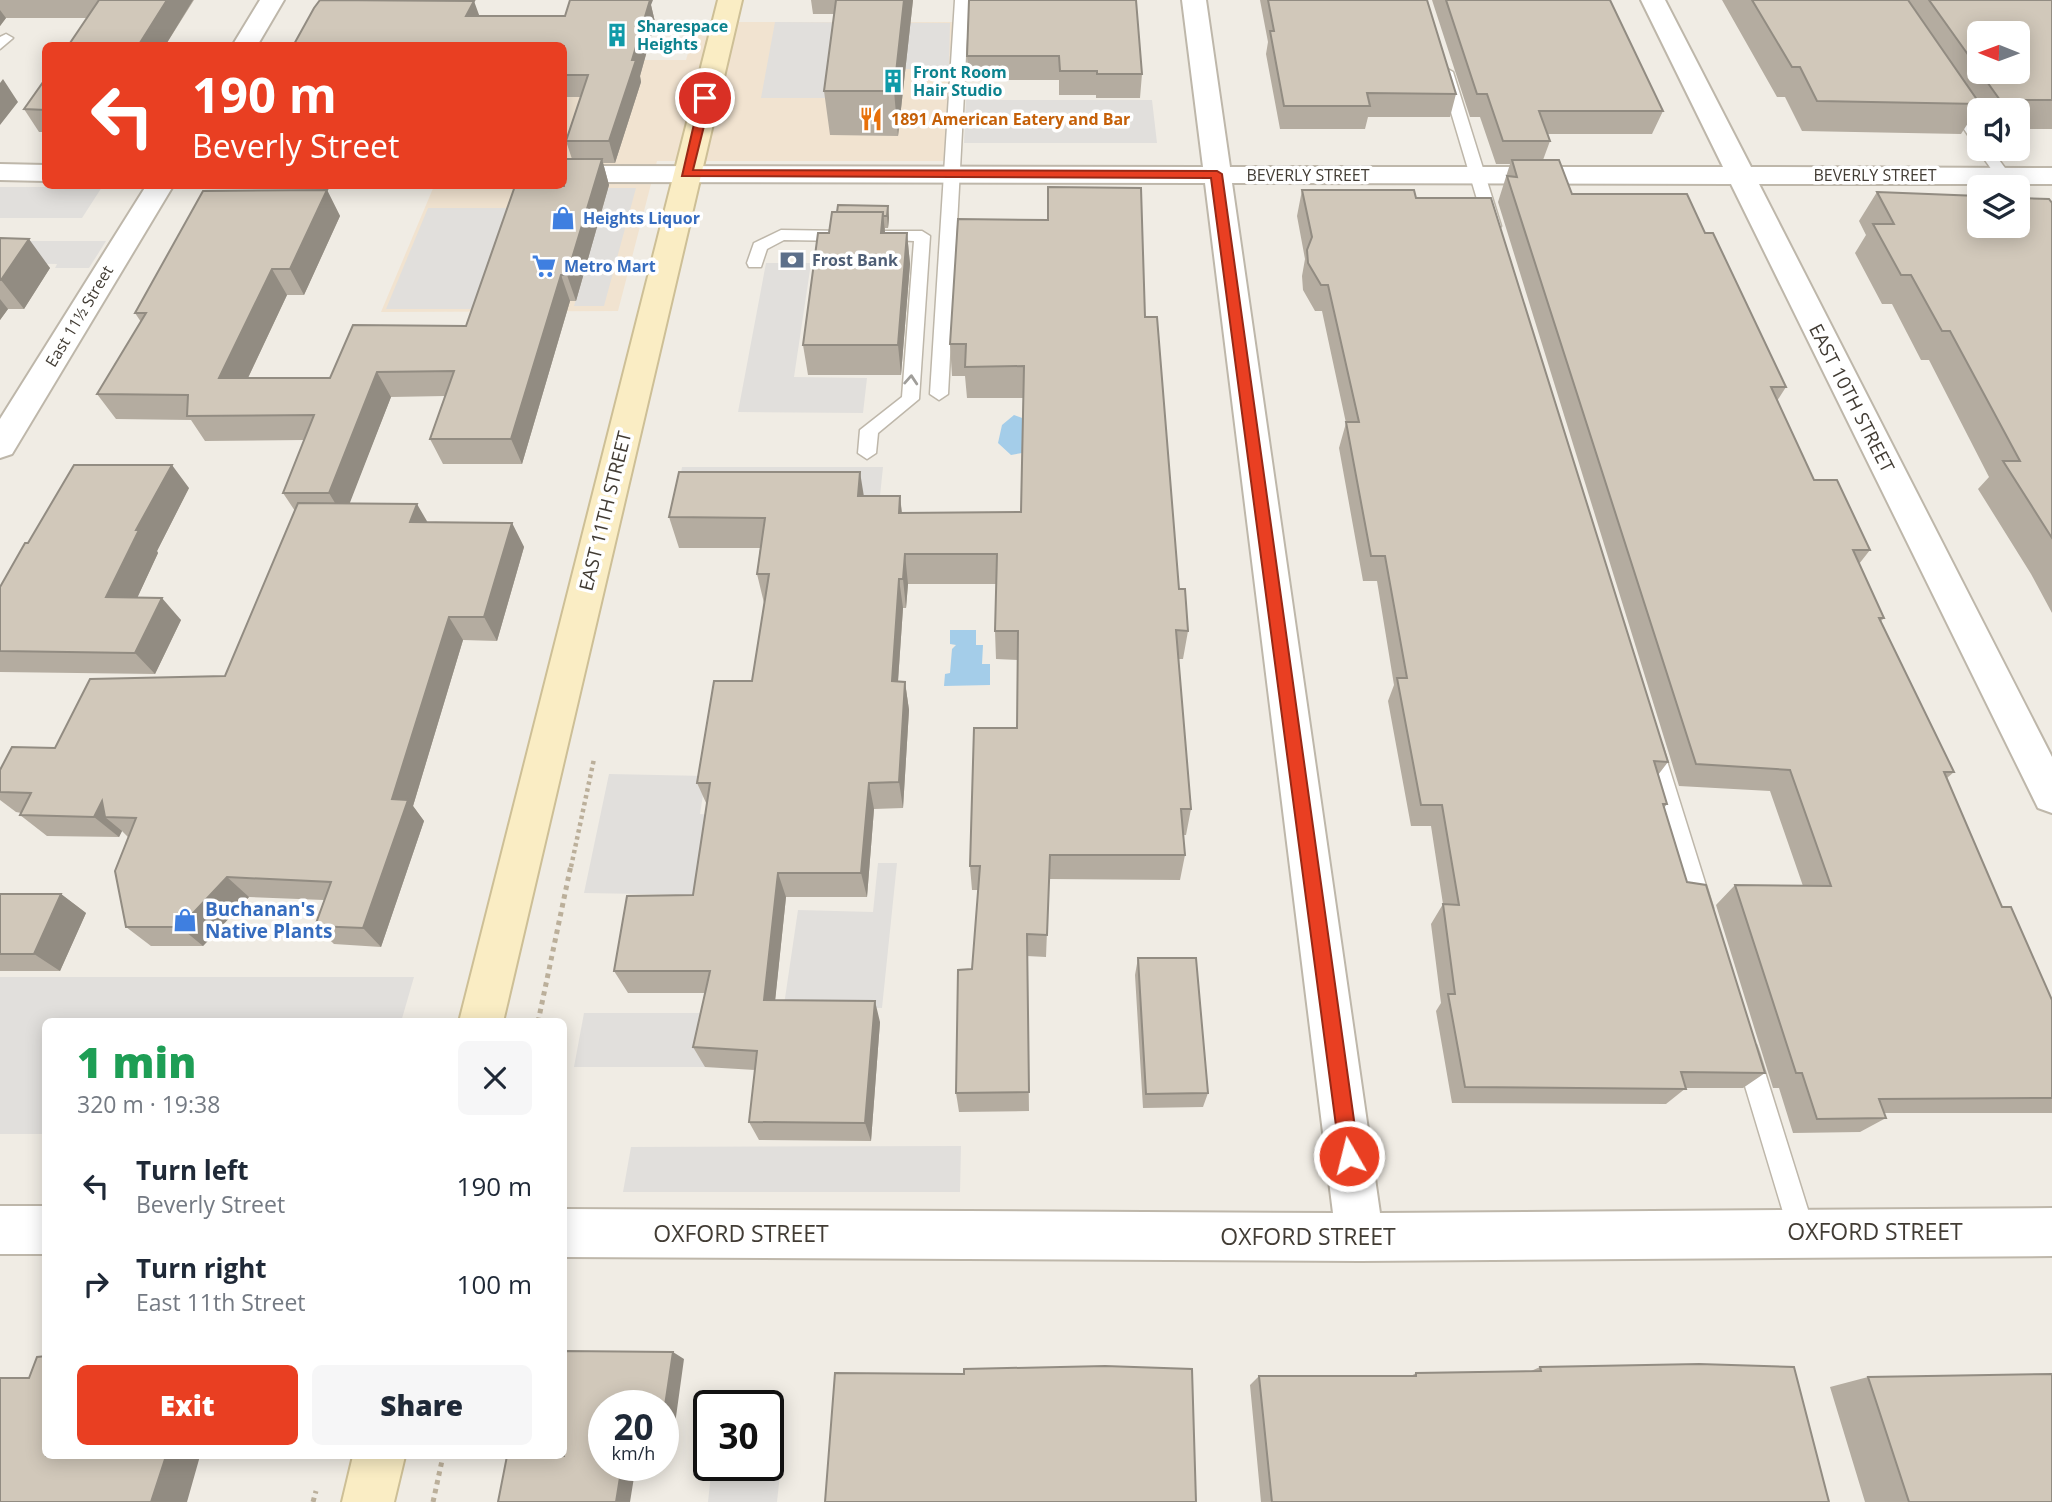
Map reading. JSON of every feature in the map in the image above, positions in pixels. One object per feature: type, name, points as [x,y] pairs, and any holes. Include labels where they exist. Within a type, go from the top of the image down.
[{"type":"main road","name":"EAST 11TH STREET","points":[[482,1018],[730,0]]},
{"type":"main road","points":[[368,1502],[378,1459]]},
{"type":"street","points":[[246,42],[272,0]]},
{"type":"street","points":[[1194,0],[1360,1237]]},
{"type":"street","name":"EAST 10TH STREET","points":[[1653,0],[2052,796]]},
{"type":"street","points":[[0,172],[42,173]]},
{"type":"street","name":"BEVERLY STREET","points":[[567,173],[1740,175],[1967,181]]},
{"type":"street","name":"BEVERLY STREET","points":[[2030,179],[2052,176]]},
{"type":"street","name":"East 11½ Street","points":[[0,446],[157,189]]},
{"type":"street","points":[[0,1230],[42,1230]]},
{"type":"street","name":"OXFORD STREET","points":[[567,1233],[1360,1237],[2052,1232]]},
{"type":"lane","points":[[939,394],[962,0]]},
{"type":"lane","points":[[1440,50],[1498,243]]},
{"type":"lane","points":[[1942,87],[1967,123]]},
{"type":"lane","points":[[755,264],[764,242],[781,235],[922,242]]},
{"type":"lane","points":[[781,235],[809,248],[865,248],[922,242]]},
{"type":"lane","points":[[867,453],[869,430],[910,399],[922,242]]},
{"type":"lane","points":[[1646,724],[1707,924]]},
{"type":"lane","points":[[1740,1031],[1802,1232]]},
{"type":"path","points":[[433,1502],[442,1459]]},
{"type":"shaded area","points":[[697,22],[956,22],[947,161],[657,161],[618,311],[381,312],[433,189],[567,189],[567,60],[686,60]]},
{"type":"shaded area","points":[[775,22],[950,23],[949,69],[833,69],[828,98],[761,98]]},
{"type":"shaded area","points":[[966,100],[1152,100],[1157,143],[964,143]]},
{"type":"shaded area","points":[[0,187],[101,189],[82,218],[0,218]]},
{"type":"shaded area","points":[[636,188],[604,306],[574,306],[604,202],[537,189]]},
{"type":"shaded area","points":[[428,208],[522,208],[487,309],[386,309]]},
{"type":"shaded area","points":[[0,241],[106,241],[89,268],[55,268],[57,264],[0,263]]},
{"type":"shaded area","points":[[766,263],[811,263],[794,377],[867,378],[863,413],[738,412]]},
{"type":"shaded area","points":[[682,467],[883,467],[880,496],[677,496]]},
{"type":"shaded area","points":[[609,774],[706,776],[700,814],[712,815],[699,895],[584,893]]},
{"type":"shaded area","points":[[878,863],[897,863],[882,1008],[784,1005],[798,910],[873,912]]},
{"type":"shaded area","points":[[0,977],[414,977],[402,1018],[42,1018],[42,1134],[0,1134]]},
{"type":"shaded area","points":[[584,1013],[713,1013],[705,1067],[574,1067]]},
{"type":"shaded area","points":[[961,1146],[960,1192],[623,1192],[631,1147]]},
{"type":"shaded area","points":[[710,1481],[779,1481],[777,1502],[708,1502]]},
{"type":"water","points":[[1014,415],[1025,419],[1022,453],[1011,455],[998,443],[1002,425]]},
{"type":"water","points":[[950,630],[976,630],[976,645],[983,645],[982,664],[990,664],[990,685],[944,686],[945,674],[950,673],[952,649],[956,645],[950,644]]},
{"type":"building","points":[[99,0],[167,0],[141,42],[71,42]]},
{"type":"building","points":[[320,0],[474,1],[466,16],[565,16],[570,0],[650,0],[632,60],[636,60],[609,141],[567,141],[588,75],[567,75],[567,42],[295,42]]},
{"type":"building","points":[[836,0],[904,0],[894,91],[824,91]]},
{"type":"building","points":[[969,0],[1136,0],[1142,74],[1060,71],[1059,56],[967,56]]},
{"type":"building","points":[[1268,0],[1427,0],[1456,94],[1367,93],[1370,106],[1284,106],[1270,31],[1274,31]]},
{"type":"building","points":[[1446,0],[1610,0],[1663,111],[1539,111],[1550,141],[1503,141],[1487,94],[1477,94]]},
{"type":"building","points":[[1752,0],[1908,0],[1976,98],[1967,98],[1967,104],[1817,101],[1800,67],[1792,67]]},
{"type":"building","points":[[1929,0],[2052,0],[2052,100],[1999,98],[1989,84],[2030,84],[2030,21],[1967,21],[1967,53]]},
{"type":"building","points":[[42,84],[42,110],[24,109]]},
{"type":"building","points":[[567,159],[602,159],[567,275],[561,275],[511,439],[430,439],[454,371],[377,372],[329,493],[283,493],[314,415],[187,416],[188,395],[97,394],[146,313],[135,313],[203,191],[327,190],[290,269],[272,269],[219,378],[330,378],[353,325],[466,326],[514,189],[567,189]]},
{"type":"building","points":[[1512,160],[1559,160],[1572,194],[1687,194],[1705,233],[1713,233],[1786,387],[1771,387],[1814,480],[1837,480],[1870,550],[1853,550],[1884,618],[1879,618],[1954,772],[1944,772],[2002,907],[2011,907],[2052,1000],[2052,1098],[1879,1099],[1886,1118],[1817,1119],[1802,1073],[1796,1073],[1735,885],[1831,886],[1790,770],[1696,764],[1507,176],[1517,177]]},
{"type":"building","points":[[1048,187],[1141,188],[1145,317],[1157,317],[1179,589],[1185,589],[1188,631],[1176,630],[1191,809],[1181,809],[1185,855],[1050,855],[1047,935],[1027,934],[1029,1092],[956,1093],[958,970],[972,969],[980,866],[970,866],[974,728],[1017,728],[1018,631],[995,631],[997,554],[905,554],[903,579],[899,579],[892,681],[905,682],[899,782],[869,783],[861,873],[778,873],[764,1000],[875,1001],[865,1123],[749,1122],[757,1051],[693,1047],[710,971],[614,971],[627,896],[693,895],[710,783],[697,783],[714,681],[752,681],[769,574],[757,574],[765,518],[669,517],[679,472],[860,472],[858,496],[900,496],[899,513],[1021,512],[1024,366],[965,367],[966,344],[950,344],[958,219],[1048,220]]},
{"type":"building","points":[[1302,190],[1414,190],[1416,198],[1491,198],[1668,762],[1654,761],[1667,804],[1663,804],[1687,882],[1706,885],[1765,1073],[1681,1072],[1686,1089],[1465,1087],[1448,994],[1455,994],[1443,904],[1459,905],[1442,805],[1421,805],[1397,678],[1407,678],[1385,556],[1371,556],[1346,422],[1359,422],[1328,285],[1321,285],[1308,263],[1307,250],[1312,237]]},
{"type":"building","points":[[1877,192],[1967,196],[1967,238],[2030,238],[2030,198],[2049,199],[2052,203],[2052,538],[2003,461],[2020,461],[1950,331],[1942,331],[1911,275],[1901,275],[1873,224],[1894,224]]},
{"type":"building","points":[[838,205],[888,206],[887,216],[883,216],[883,212],[837,212]]},
{"type":"building","points":[[832,212],[883,212],[881,233],[907,233],[898,345],[803,345],[818,233],[829,233]]},
{"type":"building","points":[[0,238],[29,239],[1,280],[0,280]]},
{"type":"building","points":[[74,465],[172,465],[136,530],[139,530],[106,597],[162,598],[135,653],[0,651],[0,587]]},
{"type":"building","points":[[298,503],[417,504],[410,522],[512,523],[484,617],[449,617],[392,799],[408,800],[363,928],[315,926],[331,882],[227,877],[180,927],[126,927],[115,871],[136,818],[105,817],[102,801],[94,817],[20,815],[31,793],[0,792],[0,770],[12,747],[55,748],[90,679],[225,676]]},
{"type":"building","points":[[0,894],[61,894],[34,954],[0,954]]},
{"type":"building","points":[[1138,958],[1196,958],[1208,1093],[1146,1094]]},
{"type":"building","points":[[567,1351],[673,1352],[667,1390],[588,1390],[588,1481],[619,1481],[616,1502],[498,1502],[506,1459],[567,1459]]},
{"type":"building","points":[[42,1356],[42,1459],[165,1459],[151,1502],[0,1502],[0,1378],[29,1378],[37,1357]]},
{"type":"building","points":[[1699,1364],[1794,1367],[1829,1502],[1272,1502],[1259,1376],[1416,1376],[1416,1373],[1541,1371],[1540,1367]]},
{"type":"building","points":[[1105,1366],[1192,1369],[1196,1502],[825,1502],[835,1373],[964,1374],[964,1369]]},
{"type":"building","points":[[2052,1374],[2052,1502],[1909,1502],[1868,1377]]},
{"type":"place","name":"Sharespace Heights","points":[[617,35]]},
{"type":"place","name":"Front Room Hair Studio","points":[[893,81]]},
{"type":"place","name":"1891 American Eatery and Bar","points":[[871,119]]},
{"type":"place","name":"Heights Liquor","points":[[563,218]]},
{"type":"place","name":"Frost Bank","points":[[792,260]]},
{"type":"place","name":"Metro Mart","points":[[544,266]]},
{"type":"place","name":"Buchanan's Native Plants","points":[[185,920]]},
{"type":"route","points":[[705,98],[686,174],[1217,174],[1349,1156]]}]
